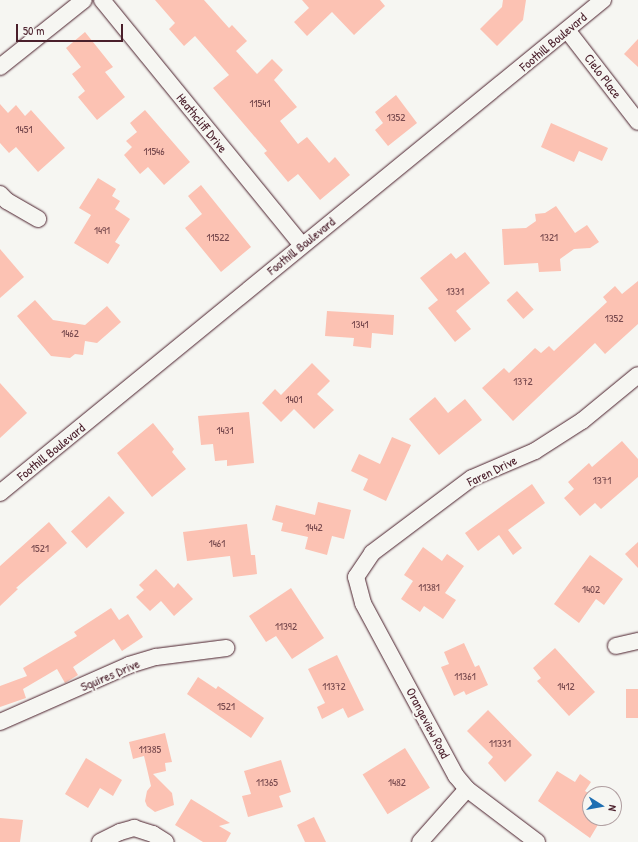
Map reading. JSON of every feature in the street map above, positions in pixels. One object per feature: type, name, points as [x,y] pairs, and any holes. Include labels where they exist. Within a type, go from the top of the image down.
[{"type":"street","points":[[0,67],[84,0]]},
{"type":"street","name":"Heathcliff Drive","points":[[102,0],[302,245]]},
{"type":"street","name":"Foothill Boulevard","points":[[0,493],[603,0]]},
{"type":"street","name":"Cielo Place","points":[[567,30],[638,122]]},
{"type":"street","points":[[0,194],[7,201],[38,219]]},
{"type":"street","name":"Faren Drive","points":[[356,576],[372,554],[472,478],[535,451],[582,421],[638,375]]},
{"type":"street","name":"Orangeview Road","points":[[356,576],[364,603],[456,776],[467,789],[537,842]]},
{"type":"street","points":[[616,646],[638,641]]},
{"type":"street","name":"Squires Drive","points":[[0,722],[129,665],[156,658],[226,648]]},
{"type":"street","points":[[420,842],[467,789]]},
{"type":"street","points":[[100,842],[120,832],[134,828],[152,834],[166,842]]},
{"type":"building","points":[[155,0],[204,0],[229,28],[232,25],[247,41],[236,51],[257,74],[272,59],[283,70],[274,80],[297,107],[280,121],[298,144],[307,137],[329,163],[335,157],[350,175],[320,200],[298,174],[288,182],[264,153],[267,151],[213,88],[229,75],[195,36],[184,46],[169,29],[175,23]]},
{"type":"building","points":[[302,0],[380,0],[385,6],[354,35],[332,12],[307,36],[294,22],[309,8]]},
{"type":"building","points":[[503,0],[526,0],[523,20],[497,46],[480,29],[502,7]]},
{"type":"building","points":[[85,32],[113,67],[105,72],[125,97],[97,120],[78,97],[85,91],[72,74],[81,67],[66,48]]},
{"type":"building","points":[[638,39],[638,67],[624,54]]},
{"type":"building","points":[[396,95],[417,123],[388,146],[375,130],[383,123],[375,112]]},
{"type":"building","points":[[0,104],[8,113],[16,105],[25,116],[31,110],[65,148],[38,172],[16,147],[9,153],[0,143]]},
{"type":"building","points":[[145,110],[190,162],[164,185],[148,167],[140,174],[124,155],[132,147],[126,141],[137,132],[130,123]]},
{"type":"building","points":[[551,123],[608,148],[602,161],[579,151],[574,162],[541,147]]},
{"type":"building","points":[[98,178],[116,189],[112,196],[120,201],[115,209],[130,219],[115,242],[120,245],[108,264],[74,243],[91,215],[79,208]]},
{"type":"building","points":[[201,185],[251,247],[221,272],[185,228],[202,214],[188,196]]},
{"type":"building","points":[[556,206],[575,233],[587,225],[599,242],[590,248],[574,249],[560,259],[561,271],[539,272],[538,263],[504,265],[502,229],[526,228],[536,221],[535,214],[545,213]]},
{"type":"building","points":[[0,249],[24,277],[0,298]]},
{"type":"building","points":[[465,252],[490,283],[456,311],[471,329],[455,342],[428,308],[438,300],[420,278],[451,253],[456,259]]},
{"type":"building","points":[[638,281],[638,324],[605,354],[595,343],[513,421],[482,388],[504,368],[509,373],[535,348],[541,353],[549,346],[554,351],[607,302],[603,297],[615,286],[622,294]]},
{"type":"building","points":[[517,291],[534,310],[523,319],[507,300]]},
{"type":"building","points":[[35,300],[53,320],[85,325],[107,306],[121,322],[97,343],[85,341],[83,355],[75,354],[70,358],[51,356],[17,316]]},
{"type":"building","points":[[327,311],[394,315],[393,335],[372,333],[371,348],[353,346],[354,338],[325,336]]},
{"type":"building","points":[[312,363],[330,381],[317,394],[334,410],[314,429],[294,409],[281,422],[262,403],[275,389],[281,395]]},
{"type":"building","points":[[0,383],[27,413],[0,438]]},
{"type":"building","points":[[435,397],[448,413],[465,399],[482,420],[439,455],[409,419]]},
{"type":"building","points":[[249,412],[254,463],[227,466],[227,460],[215,461],[213,444],[201,445],[198,416]]},
{"type":"building","points":[[153,423],[174,449],[172,452],[186,469],[152,497],[117,453]]},
{"type":"building","points":[[392,437],[411,445],[386,501],[363,490],[368,479],[351,471],[359,454],[380,464]]},
{"type":"building","points":[[622,441],[638,459],[638,477],[601,509],[595,503],[580,516],[564,498],[574,489],[568,482],[589,463],[592,467]]},
{"type":"building","points":[[532,484],[545,503],[508,530],[522,548],[513,555],[499,535],[478,551],[465,533]]},
{"type":"building","points":[[109,496],[125,513],[87,548],[71,531]]},
{"type":"building","points":[[318,502],[351,510],[344,539],[332,536],[327,555],[305,549],[308,537],[281,531],[283,523],[272,520],[276,505],[315,515]]},
{"type":"building","points":[[49,522],[67,543],[16,588],[18,589],[0,606],[0,566]]},
{"type":"building","points":[[247,524],[251,555],[255,555],[257,574],[233,577],[230,556],[187,561],[183,532]]},
{"type":"building","points":[[638,542],[638,568],[625,554]]},
{"type":"building","points":[[423,547],[442,561],[447,554],[464,566],[445,593],[456,600],[443,619],[424,606],[420,612],[401,599],[413,581],[404,575]]},
{"type":"building","points":[[590,555],[623,579],[604,605],[596,599],[579,623],[554,604]]},
{"type":"building","points":[[156,569],[174,588],[178,583],[193,599],[174,616],[161,601],[150,611],[136,597],[144,590],[139,585]]},
{"type":"building","points":[[291,588],[324,638],[292,659],[276,636],[266,642],[249,616]]},
{"type":"building","points":[[111,608],[119,620],[128,614],[143,637],[122,651],[114,639],[73,667],[78,675],[65,683],[57,669],[23,689],[26,698],[0,707],[0,686],[27,676],[23,668],[77,636],[74,632]]},
{"type":"building","points":[[464,643],[475,667],[479,665],[488,685],[466,695],[464,691],[454,696],[441,667],[449,664],[444,652]]},
{"type":"building","points":[[555,648],[595,692],[569,716],[537,681],[541,678],[533,668]]},
{"type":"building","points":[[337,655],[364,710],[348,718],[343,708],[322,719],[317,707],[325,703],[308,669]]},
{"type":"building","points":[[198,677],[216,689],[218,686],[264,718],[251,738],[187,694]]},
{"type":"building","points":[[626,689],[638,689],[638,718],[626,718]]},
{"type":"building","points":[[488,710],[532,755],[505,782],[488,763],[493,757],[467,731]]},
{"type":"building","points":[[165,733],[172,762],[165,763],[166,771],[153,774],[172,793],[174,805],[155,812],[147,806],[145,801],[147,791],[151,786],[144,756],[133,759],[129,742]]},
{"type":"building","points":[[405,748],[430,788],[388,814],[363,774]]},
{"type":"building","points":[[86,758],[122,780],[113,796],[100,788],[88,808],[65,794]]},
{"type":"building","points":[[281,760],[291,792],[279,796],[283,807],[248,817],[242,796],[251,794],[244,771]]},
{"type":"building","points":[[557,771],[575,782],[580,774],[591,782],[588,786],[582,786],[582,826],[597,826],[590,838],[538,801]]},
{"type":"building","points":[[191,799],[230,823],[219,826],[231,833],[226,842],[203,842],[175,825]]},
{"type":"building","points":[[314,817],[326,842],[305,842],[297,825]]},
{"type":"building","points":[[0,818],[23,820],[20,842],[0,842]]}]
